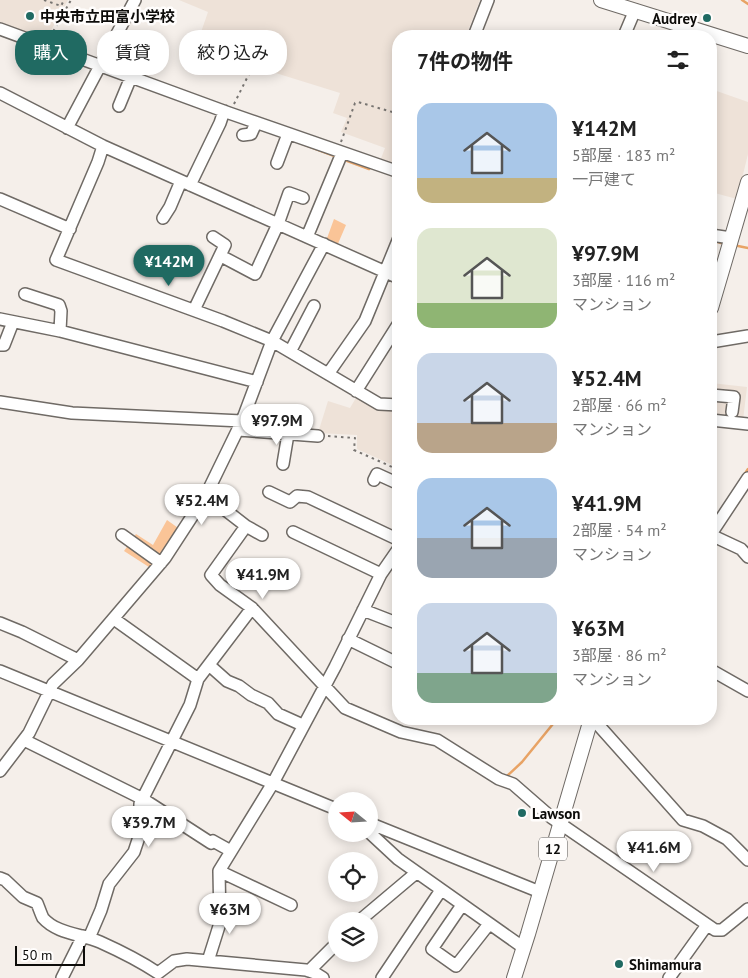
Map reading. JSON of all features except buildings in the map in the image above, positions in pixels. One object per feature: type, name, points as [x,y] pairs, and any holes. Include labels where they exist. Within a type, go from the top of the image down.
[{"type":"main road","points":[[602,0],[698,30]]},
{"type":"main road","points":[[717,36],[748,46]]},
{"type":"main road","points":[[717,287],[731,238],[745,200],[748,182]]},
{"type":"main road","name":"12","points":[[514,978],[590,725]]},
{"type":"street","points":[[119,30],[135,0]]},
{"type":"street","points":[[476,30],[488,0]]},
{"type":"street","points":[[627,30],[635,10]]},
{"type":"street","points":[[0,29],[15,35]]},
{"type":"street","points":[[67,128],[97,71]]},
{"type":"street","points":[[114,75],[225,114],[252,128],[392,170]]},
{"type":"street","points":[[119,106],[130,81]]},
{"type":"street","points":[[0,93],[104,146],[392,275]]},
{"type":"street","points":[[163,218],[225,114]]},
{"type":"street","points":[[277,163],[287,137]]},
{"type":"street","points":[[104,146],[56,260],[272,340],[379,404],[392,405]]},
{"type":"street","points":[[307,237],[340,155]]},
{"type":"street","points":[[221,256],[255,274],[278,224],[289,193],[304,198]]},
{"type":"street","points":[[0,199],[70,229]]},
{"type":"street","points":[[717,236],[731,238]]},
{"type":"street","points":[[194,310],[225,245],[213,237]]},
{"type":"street","points":[[0,771],[29,734],[53,684],[78,660],[161,563],[206,495],[240,426],[272,340],[324,244]]},
{"type":"street","points":[[328,374],[365,322],[392,256]]},
{"type":"street","points":[[25,294],[59,305],[61,311],[60,331]]},
{"type":"street","points":[[291,350],[314,306]]},
{"type":"street","points":[[0,319],[60,331],[257,382]]},
{"type":"street","points":[[1,348],[12,322]]},
{"type":"street","points":[[356,390],[392,329]]},
{"type":"street","points":[[717,341],[748,336]]},
{"type":"street","points":[[717,396],[734,397],[732,412]]},
{"type":"street","points":[[0,402],[80,414],[240,426],[288,434],[318,436]]},
{"type":"street","points":[[717,421],[748,424]]},
{"type":"street","points":[[283,464],[288,434]]},
{"type":"street","points":[[374,480],[378,474],[392,481]]},
{"type":"street","points":[[717,525],[748,478]]},
{"type":"street","points":[[268,492],[290,502],[297,496],[308,497],[392,537]]},
{"type":"street","points":[[206,495],[246,526],[262,535]]},
{"type":"street","points":[[246,526],[210,575],[220,585],[252,608],[345,708],[401,732],[437,740],[499,779],[513,784],[560,824],[715,930],[722,930],[748,909]]},
{"type":"street","points":[[293,532],[382,574]]},
{"type":"street","points":[[122,535],[161,563]]},
{"type":"street","points":[[717,537],[747,551]]},
{"type":"street","points":[[208,961],[220,923],[219,871],[273,783],[382,574],[392,559]]},
{"type":"street","points":[[62,978],[101,910],[109,884],[134,852],[138,837],[140,804],[190,705],[198,679],[252,608]]},
{"type":"street","points":[[363,610],[392,621]]},
{"type":"street","points":[[114,618],[198,679]]},
{"type":"street","points":[[0,623],[78,660]]},
{"type":"street","points":[[348,639],[392,661]]},
{"type":"street","points":[[210,665],[227,681],[239,686],[251,695],[268,702],[278,714],[303,727]]},
{"type":"street","points":[[0,671],[328,807]]},
{"type":"street","points":[[717,673],[748,691]]},
{"type":"street","points":[[597,725],[683,820],[703,826],[727,840],[748,860]]},
{"type":"street","points":[[24,740],[143,799],[211,843],[213,841],[231,851]]},
{"type":"street","points":[[378,827],[540,892]]},
{"type":"street","points":[[378,841],[398,860],[524,948]]},
{"type":"street","points":[[219,871],[292,904]]},
{"type":"street","points":[[370,912],[416,873]]},
{"type":"street","points":[[0,878],[5,880],[23,897],[37,903],[43,918],[54,926],[86,937],[140,961],[158,976],[174,961],[187,959],[309,971],[323,978]]},
{"type":"street","points":[[382,978],[441,890]]},
{"type":"street","points":[[462,905],[432,949],[456,966],[489,924]]},
{"type":"street","points":[[669,978],[707,924]]},
{"type":"street","points":[[309,971],[328,952]]},
{"type":"path","points":[[44,0],[60,6],[64,0]]},
{"type":"path","points":[[54,30],[71,0]]},
{"type":"path","points":[[225,114],[248,75]]},
{"type":"path","points":[[340,155],[355,103],[358,102],[392,112]]},
{"type":"path","points":[[318,436],[355,438],[354,450],[392,467]]},
{"type":"shaded area","name":"中央市立田富小学校","points":[[0,0],[68,0],[51,30],[15,30],[15,32],[0,27]]},
{"type":"shaded area","points":[[179,0],[480,0],[468,30],[392,30],[392,165],[380,161],[385,148],[341,132],[347,118],[333,113],[340,93],[282,75],[287,75],[287,30],[202,30],[208,12]]},
{"type":"shaded area","points":[[717,91],[748,102],[748,154],[737,199],[717,194]]},
{"type":"shaded area","points":[[334,219],[346,225],[337,246],[326,241]]},
{"type":"shaded area","points":[[717,384],[747,387],[743,420],[717,418]]},
{"type":"shaded area","points":[[357,396],[380,410],[392,411],[392,465],[357,449],[357,435],[318,433],[328,401],[350,408]]},
{"type":"shaded area","points":[[167,520],[181,530],[152,569],[124,551],[136,534],[153,545]]},
{"type":"waterway","points":[[742,0],[748,4]]},
{"type":"waterway","points":[[300,143],[337,157]]},
{"type":"waterway","points":[[342,159],[369,169]]},
{"type":"waterway","points":[[717,242],[721,243]]},
{"type":"waterway","points":[[738,246],[748,248]]},
{"type":"waterway","points":[[744,475],[748,469]]},
{"type":"waterway","points":[[506,777],[522,762],[552,725]]},
{"type":"place","name":"中央市立田富小学校","points":[[30,16]]},
{"type":"place","name":"Audrey","points":[[707,18]]},
{"type":"place","name":"Lawson","points":[[522,813]]},
{"type":"place","name":"Shimamura","points":[[619,964]]}]
